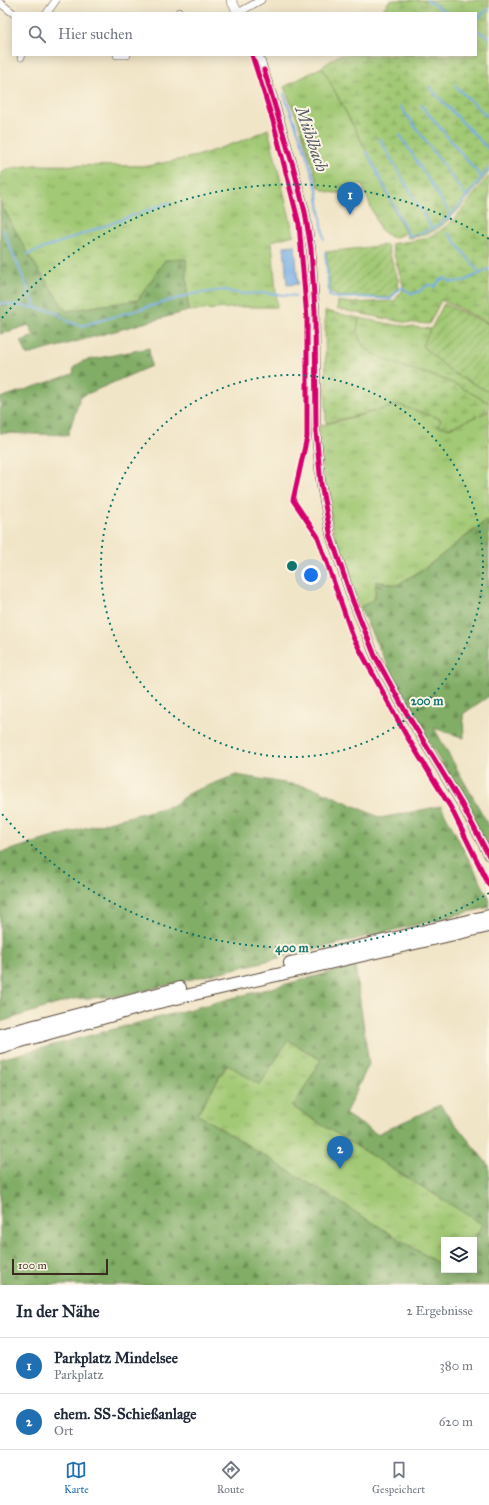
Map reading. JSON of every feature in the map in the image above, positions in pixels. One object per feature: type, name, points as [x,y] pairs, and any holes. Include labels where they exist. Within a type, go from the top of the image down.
[{"type":"highway","points":[[0,1035],[153,995],[489,916]]},
{"type":"highway","points":[[0,1047],[156,1003],[489,926]]},
{"type":"street","points":[[48,12],[56,0]]},
{"type":"street","points":[[231,0],[237,12]]},
{"type":"street","points":[[240,12],[261,0]]},
{"type":"street","points":[[0,3],[12,12]]},
{"type":"street","points":[[258,56],[293,166],[305,212],[311,250],[315,312],[316,432],[321,484],[331,537],[352,599],[375,656],[404,709],[461,803],[489,856]]},
{"type":"green space","points":[[390,0],[427,0],[446,12],[381,12]]},
{"type":"green space","points":[[427,0],[489,0],[489,8],[477,19],[477,12],[446,12]]},
{"type":"green space","points":[[489,8],[489,172],[460,208],[444,224],[434,231],[408,238],[366,150],[322,67],[338,56],[477,56],[477,19]]},
{"type":"green space","points":[[322,67],[366,150],[405,231],[404,234],[390,237],[380,229],[361,183],[353,190],[341,193],[329,192],[319,187],[298,120],[284,87]]},
{"type":"green space","points":[[268,129],[294,235],[272,241],[277,307],[243,307],[188,311],[186,259],[165,260],[138,300],[66,311],[28,254],[0,202],[0,175],[6,169],[34,165],[148,166],[197,156],[244,140]]},
{"type":"green space","points":[[489,176],[489,323],[441,300],[429,324],[403,322],[337,309],[338,301],[352,303],[394,301],[403,290],[403,285],[391,244],[422,239],[443,229],[460,213]]},
{"type":"green space","points":[[0,202],[28,254],[66,311],[138,300],[165,260],[186,259],[188,311],[27,355],[21,341],[34,336],[29,325],[0,334]]},
{"type":"green space","points":[[387,245],[398,280],[397,290],[389,298],[339,297],[330,291],[326,252]]},
{"type":"green space","points":[[444,304],[489,324],[489,392],[453,373],[422,346]]},
{"type":"green space","points":[[325,311],[359,318],[357,328],[358,335],[362,344],[368,350],[389,361],[448,381],[458,386],[489,403],[489,411],[449,428],[438,426],[441,419],[399,405],[326,423]]},
{"type":"green space","points":[[359,318],[395,325],[431,329],[422,346],[453,373],[489,392],[489,403],[448,381],[377,356],[362,344],[359,338],[357,328]]},
{"type":"green space","points":[[149,348],[151,366],[80,397],[68,435],[0,433],[0,398],[73,374],[74,367],[83,361]]},
{"type":"green space","points":[[399,405],[441,419],[449,428],[489,411],[489,518],[425,568],[397,585],[376,581],[375,598],[360,608],[338,546],[326,497],[319,426]]},
{"type":"green space","points":[[489,519],[489,696],[463,714],[464,738],[434,728],[489,826],[489,849],[406,700],[374,639],[360,608],[375,598],[376,581],[397,585],[425,568]]},
{"type":"green space","points":[[236,775],[315,788],[381,818],[441,806],[489,898],[489,907],[122,996],[73,999],[0,1022],[0,853],[77,830],[174,805],[189,793]]},
{"type":"green space","points":[[355,966],[369,1064],[345,1114],[377,1134],[440,1105],[489,1166],[489,1285],[0,1285],[0,1059]],"holes":[[[288,1040],[321,1060],[293,1107],[482,1224],[475,1237],[477,1237],[477,1273],[441,1273],[441,1265],[197,1114],[227,1064],[260,1085]]]},
{"type":"green space","points":[[288,1040],[321,1060],[293,1107],[483,1224],[475,1237],[441,1237],[441,1265],[197,1114],[228,1064],[260,1084]]},
{"type":"water","points":[[295,245],[298,284],[287,285],[284,246]]},
{"type":"waterway","points":[[427,0],[446,12]]},
{"type":"waterway","points":[[477,19],[489,8]]},
{"type":"waterway","points":[[477,31],[489,37]]},
{"type":"waterway","points":[[455,86],[489,118]]},
{"type":"waterway","points":[[429,87],[489,150]]},
{"type":"waterway","name":"Mühlbach","points":[[284,94],[304,147],[317,189],[324,239]]},
{"type":"waterway","points":[[421,105],[481,177]]},
{"type":"waterway","points":[[400,106],[466,196]]},
{"type":"waterway","points":[[400,135],[451,215]]},
{"type":"waterway","points":[[379,138],[432,229]]},
{"type":"waterway","points":[[367,152],[409,236],[427,231],[442,223],[457,209],[489,169]]},
{"type":"waterway","points":[[28,254],[170,202]]},
{"type":"waterway","points":[[3,230],[36,308],[54,311],[69,322],[81,326],[193,294],[225,290],[245,294],[263,293],[296,296]]},
{"type":"waterway","points":[[448,233],[480,273]]},
{"type":"waterway","points":[[325,252],[329,292],[332,297]]},
{"type":"waterway","name":"Mühlbach","points":[[329,296],[339,298],[360,297],[390,299],[399,289],[403,288],[412,294],[420,291],[429,284],[434,287],[440,280],[445,278],[451,282],[464,281],[489,269]]},
{"type":"waterway","points":[[0,303],[36,308]]},
{"type":"cycle path","points":[[252,56],[273,121],[299,224],[307,318],[307,437],[293,500],[318,537],[353,637],[406,735],[451,808],[489,885]]},
{"type":"cycle path","points":[[264,70],[293,166],[305,212],[311,249],[315,312],[316,432],[321,484],[331,537],[352,599],[375,656],[404,709],[461,803],[489,856]]},
{"type":"place","name":"Parkplatz Mindelsee","points":[[350,215]]},
{"type":"place","name":"ehem. SS-Schießanlage","points":[[340,1169]]}]
